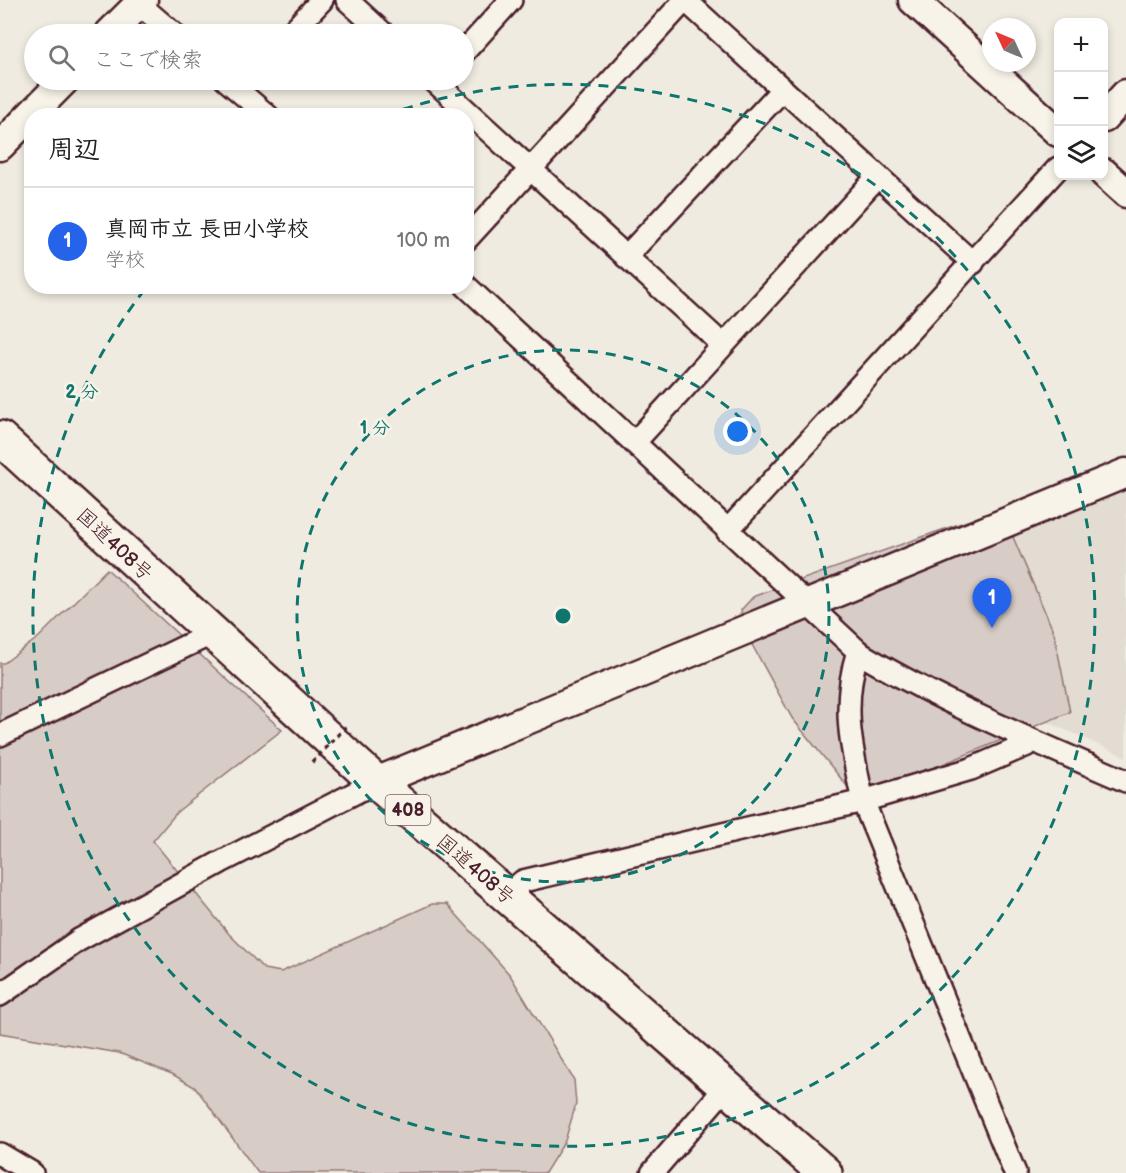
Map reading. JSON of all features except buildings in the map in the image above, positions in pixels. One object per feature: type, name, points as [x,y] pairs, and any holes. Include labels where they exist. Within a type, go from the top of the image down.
[{"type":"highway","name":"国道408号","points":[[0,438],[376,782],[825,1173]]},
{"type":"street","points":[[299,24],[322,0]]},
{"type":"street","points":[[346,0],[373,24]]},
{"type":"street","points":[[474,41],[511,0]]},
{"type":"street","points":[[474,231],[685,0],[973,263]]},
{"type":"street","points":[[913,0],[1054,127]]},
{"type":"street","points":[[118,24],[139,1],[163,24]]},
{"type":"street","points":[[626,257],[783,89]]},
{"type":"street","points":[[37,108],[55,90]]},
{"type":"street","points":[[244,90],[261,108]]},
{"type":"street","points":[[447,90],[466,108]]},
{"type":"street","points":[[1108,114],[1126,94]]},
{"type":"street","points":[[474,116],[723,345]]},
{"type":"street","points":[[0,146],[24,122]]},
{"type":"street","points":[[727,531],[1054,174]]},
{"type":"street","points":[[634,443],[878,176]]},
{"type":"street","points":[[1108,177],[1126,193]]},
{"type":"street","points":[[474,293],[858,651],[907,681],[1126,782]]},
{"type":"street","points":[[0,995],[79,940],[221,862],[376,782],[1126,473]]},
{"type":"street","points":[[0,735],[213,633]]},
{"type":"street","points":[[858,651],[849,680],[847,705],[854,760],[863,801],[1015,1173]]},
{"type":"street","points":[[507,895],[523,881],[863,801],[971,769],[1027,745],[1031,740]]},
{"type":"street","points":[[652,1173],[726,1088]]},
{"type":"street","points":[[0,1154],[32,1173]]},
{"type":"path","points":[[312,762],[346,727]]},
{"type":"shaded area","points":[[1126,486],[1126,757],[878,646],[837,610]]},
{"type":"shaded area","points":[[1001,509],[1054,633],[1070,712],[904,780],[871,789],[847,786],[792,718],[744,630],[741,610],[753,597]]},
{"type":"shaded area","points":[[107,569],[282,730],[178,811],[153,841],[229,934],[264,969],[281,972],[432,904],[447,904],[510,975],[574,1080],[576,1104],[565,1141],[545,1173],[258,1173],[196,1088],[172,1074],[119,1053],[0,1033],[0,663],[4,663],[39,637]]},
{"type":"place","name":"真岡市立 長田小学校","points":[[992,628]]}]
